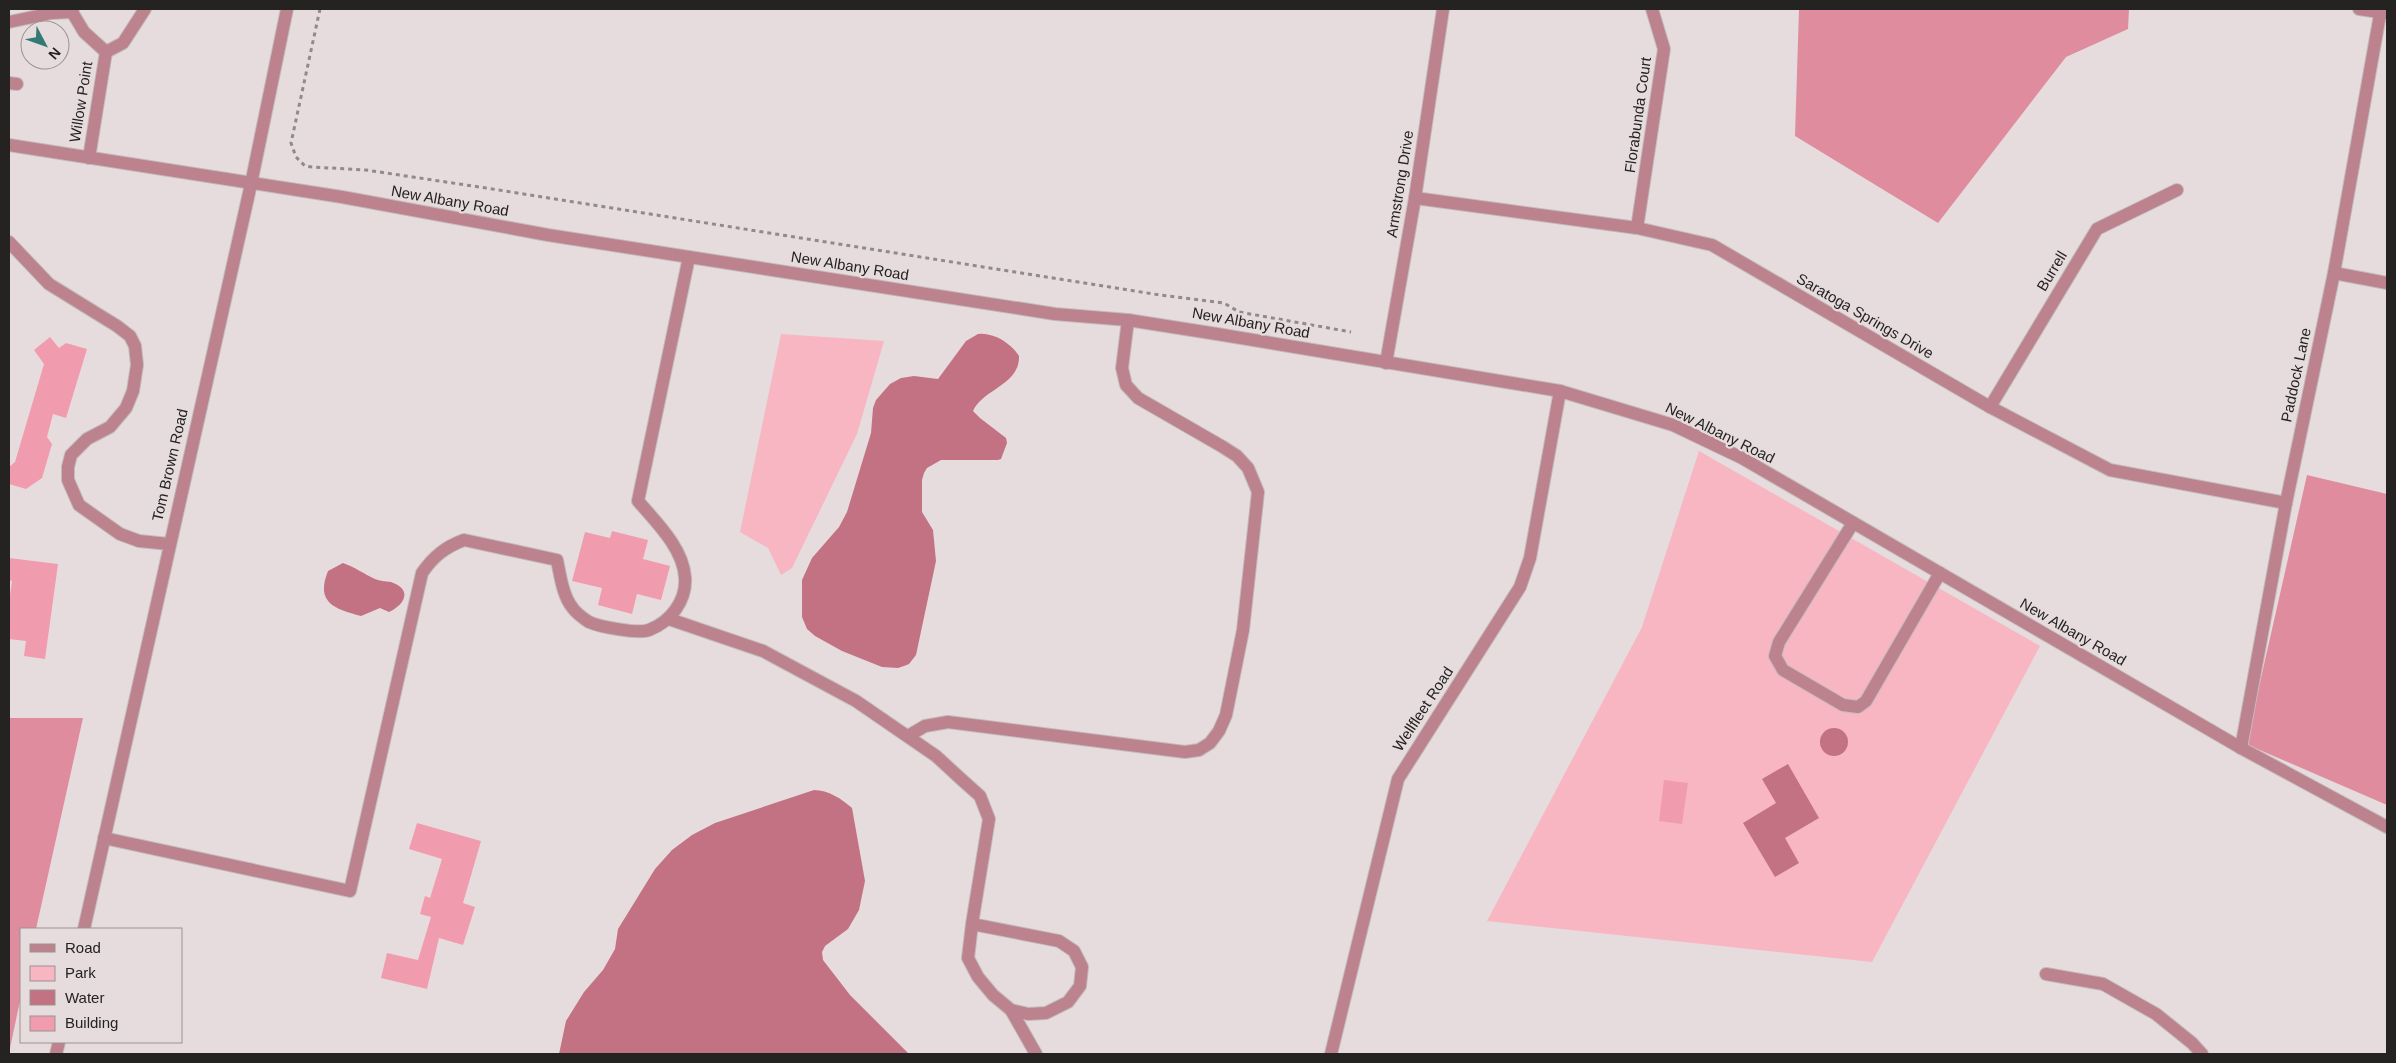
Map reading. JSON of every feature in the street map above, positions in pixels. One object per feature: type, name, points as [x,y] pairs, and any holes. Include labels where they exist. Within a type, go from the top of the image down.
[{"type":"street","name":"Willow Point","points":[[106,52],[123,43],[145,9]]},
{"type":"street","name":"Tom Brown Road","points":[[84,928],[251,184],[287,9]]},
{"type":"street","name":"Armstrong Drive","points":[[1386,363],[1415,198],[1443,9]]},
{"type":"street","name":"Florabunda Court","points":[[1637,228],[1664,49],[1652,9]]},
{"type":"street","points":[[2359,9],[2383,12]]},
{"type":"street","name":"Willow Point","points":[[73,10],[84,32],[106,52]]},
{"type":"street","points":[[9,22],[73,10]]},
{"type":"street","name":"Paddock Lane","points":[[2241,748],[2286,503],[2334,273],[2383,12]]},
{"type":"street","name":"Willow Point","points":[[88,158],[106,52]]},
{"type":"street","name":"New Albany Road","points":[[9,145],[342,197],[548,235],[1054,314],[1128,320],[1560,391],[1673,425],[1742,458],[2241,748],[2387,827]]},
{"type":"street","name":"Burrell","points":[[1990,407],[2097,229],[2177,190]]},
{"type":"street","name":"Saratoga Springs Drive","points":[[1415,198],[1637,228],[1712,245],[1990,407],[2110,470],[2286,503]]},
{"type":"street","points":[[9,242],[50,284],[130,336],[134,346],[137,365],[133,391],[126,408],[110,427],[83,443],[71,456],[68,466],[68,480],[79,505],[120,534],[139,541],[169,544]]},
{"type":"street","points":[[104,838],[350,891],[422,573],[432,560],[449,546],[464,540],[557,560],[560,577],[571,607],[588,622],[609,628],[647,631],[669,619],[680,603],[685,578],[678,554],[638,500],[688,257]]},
{"type":"street","points":[[2334,273],[2387,283]]},
{"type":"street","points":[[908,736],[925,726],[948,722],[1185,752],[1199,750],[1210,743],[1219,731],[1228,707],[1243,630],[1258,492],[1248,468],[1236,456],[1224,447],[1138,398],[1126,385],[1122,368],[1128,320]]},
{"type":"street","name":"Wellfleet Road","points":[[1331,1054],[1398,779],[1520,587],[1530,558],[1560,391]]},
{"type":"street","points":[[1853,523],[1779,642],[1775,656],[1783,670],[1791,675],[1843,704],[1858,707],[1866,701],[1940,574]]},
{"type":"street","points":[[669,619],[763,651],[856,702],[936,756],[980,796],[989,819],[968,958],[978,976],[993,995],[1011,1010],[1036,1054]]},
{"type":"street","points":[[972,924],[1059,941],[1074,951],[1082,968],[1080,986],[1068,1002],[1046,1013],[1028,1014],[1011,1010]]},
{"type":"street","points":[[2046,974],[2103,984],[2156,1014],[2192,1043],[2202,1054]]},
{"type":"path","points":[[320,9],[291,144],[296,157],[305,166],[366,170],[449,182],[764,230],[1160,295],[1224,303],[1239,312],[1351,332]]},
{"type":"green space","points":[[781,334],[884,341],[857,434],[792,568],[781,575],[768,548],[740,532]]},
{"type":"green space","points":[[1699,451],[2040,646],[1872,962],[1487,921],[1642,627]]},
{"type":"shaded area","points":[[1799,9],[2129,9],[2128,29],[2066,57],[1938,223],[1795,136]]},
{"type":"shaded area","points":[[2307,475],[2387,494],[2387,805],[2246,744]]},
{"type":"shaded area","points":[[9,718],[83,718],[36,928],[20,928],[20,1001],[9,1053]]},
{"type":"water","points":[[978,334],[990,335],[1001,339],[1016,351],[1019,356],[1018,366],[1014,374],[985,397],[973,411],[1006,438],[1007,443],[1001,459],[941,460],[927,468],[924,473],[922,480],[922,512],[933,530],[936,561],[916,655],[909,664],[904,666],[898,668],[882,667],[842,651],[815,636],[807,629],[802,617],[802,580],[812,558],[839,527],[847,512],[871,433],[873,408],[876,400],[890,384],[901,378],[914,376],[938,379],[966,341]]},
{"type":"water","points":[[343,563],[375,579],[398,585],[404,592],[403,601],[389,612],[380,608],[361,616],[336,607],[326,597],[324,591],[325,582],[328,571]]},
{"type":"water","points":[[1834,728],[1844,732],[1848,742],[1844,752],[1834,756],[1824,752],[1820,742],[1824,732]]},
{"type":"water","points":[[1788,764],[1819,818],[1785,838],[1799,863],[1775,877],[1743,823],[1776,803],[1762,779]]},
{"type":"water","points":[[814,790],[834,796],[852,808],[865,881],[859,910],[848,929],[825,946],[822,952],[823,960],[850,995],[909,1054],[559,1054],[566,1021],[584,992],[603,970],[615,949],[618,929],[655,869],[672,850],[692,835],[715,823]]},
{"type":"building","points":[[50,337],[59,348],[66,343],[87,349],[66,418],[53,414],[47,437],[52,444],[42,478],[26,489],[9,484],[9,467],[15,462],[44,364],[34,350]]},
{"type":"building","points":[[612,531],[648,540],[643,559],[670,566],[661,600],[637,594],[632,614],[598,605],[602,588],[572,581],[585,532],[610,538]]},
{"type":"building","points":[[9,558],[58,564],[45,659],[24,656],[26,641],[9,639],[9,602],[12,581],[9,580]]},
{"type":"building","points":[[1664,780],[1688,783],[1682,824],[1659,821]]},
{"type":"building","points":[[417,823],[481,841],[463,903],[475,907],[463,945],[439,938],[427,989],[381,978],[387,953],[418,960],[431,917],[420,914],[425,896],[430,898],[442,859],[409,849]]}]
